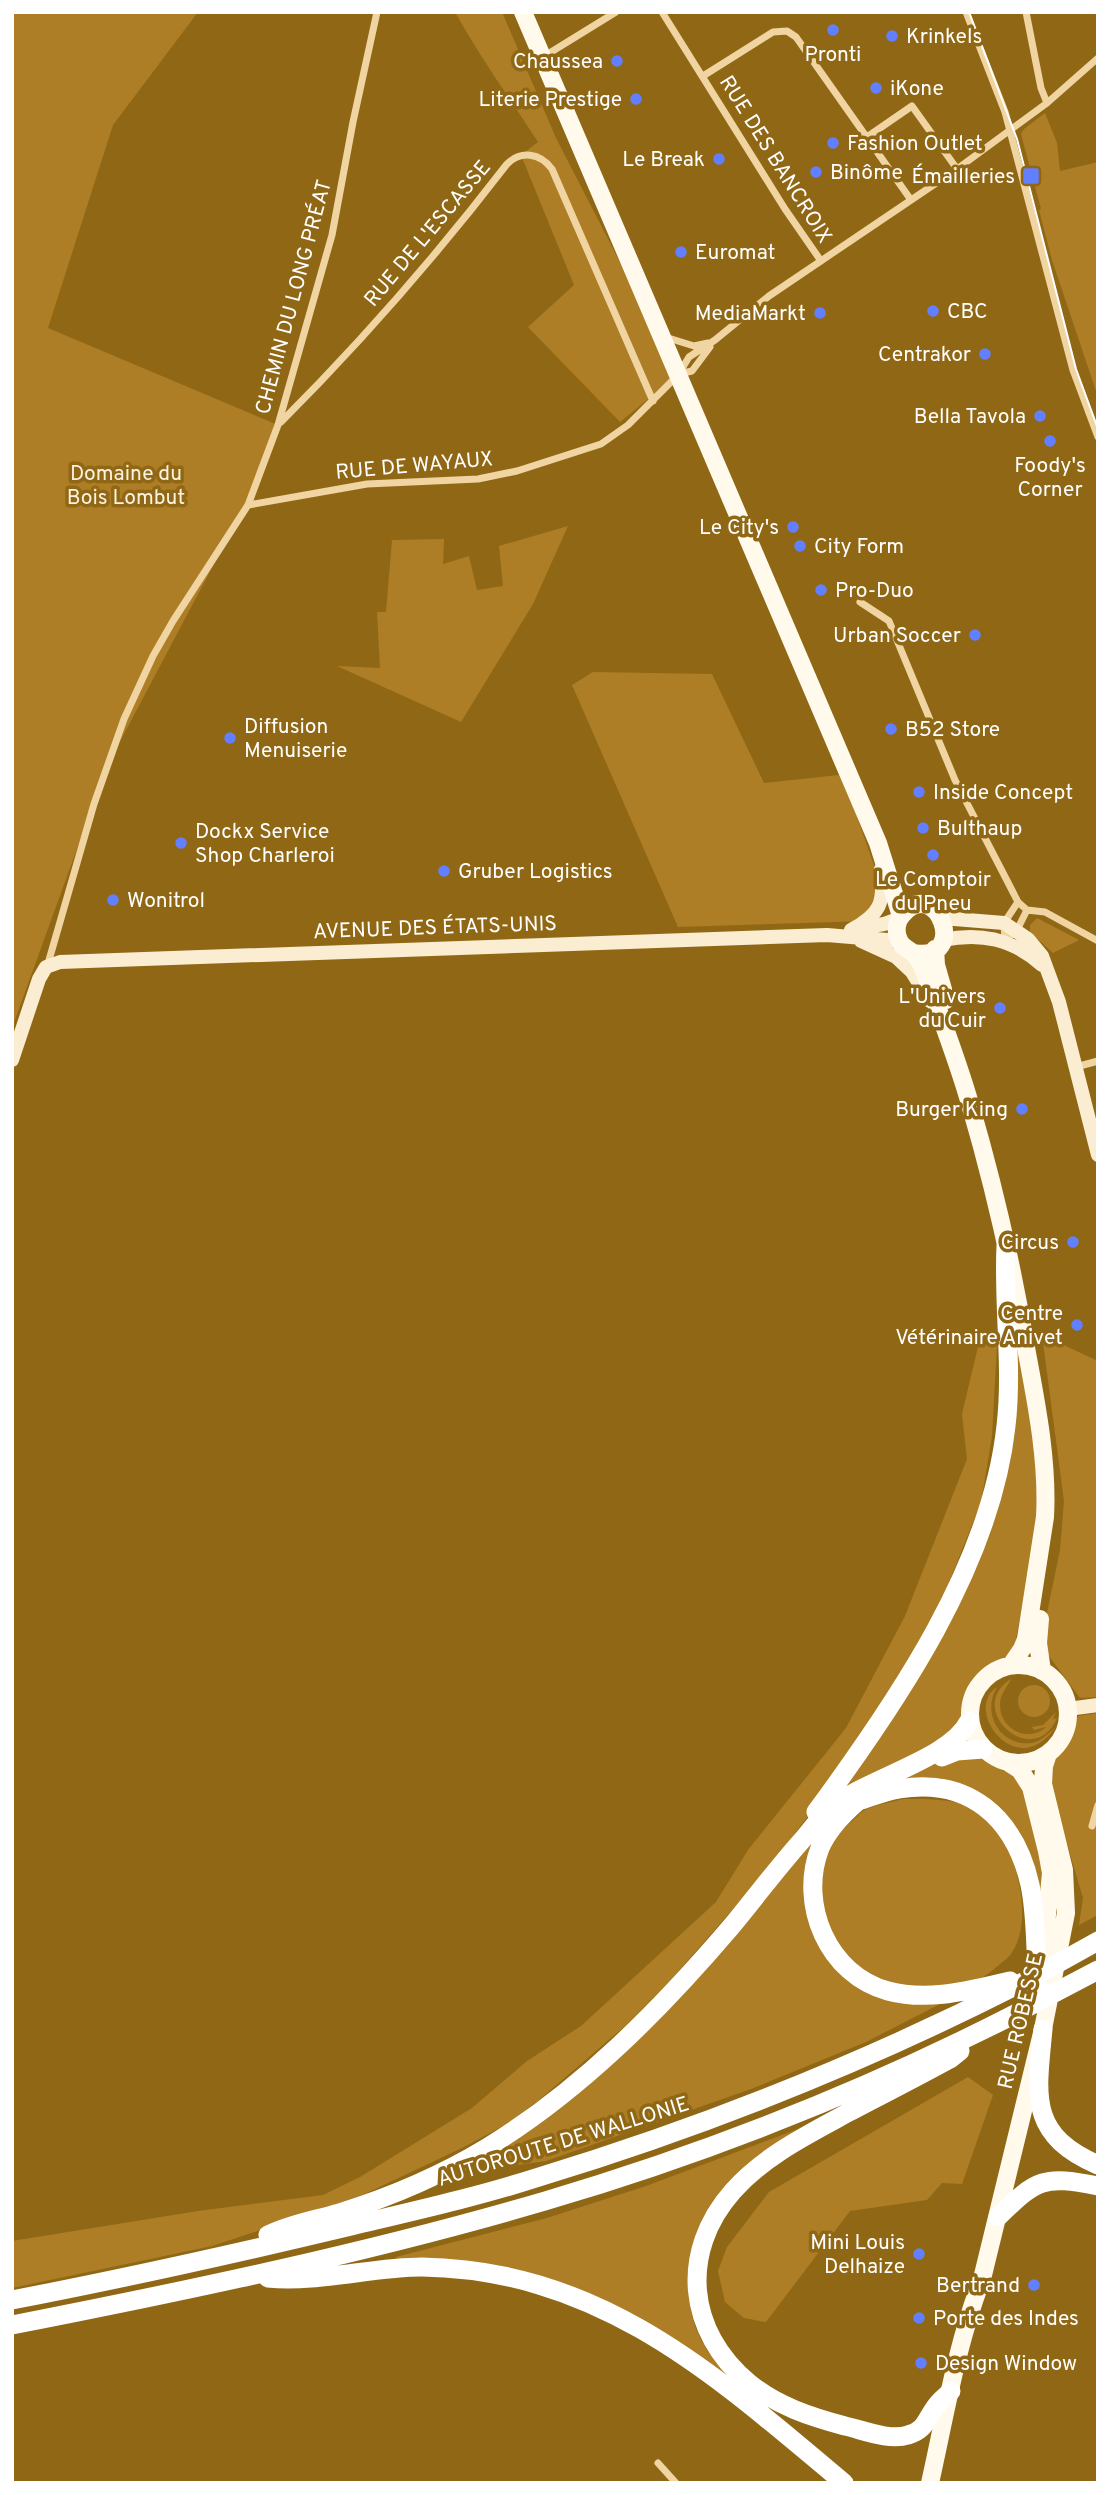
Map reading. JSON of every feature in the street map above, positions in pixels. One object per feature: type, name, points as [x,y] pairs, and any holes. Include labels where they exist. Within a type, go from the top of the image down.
[{"type":"highway","points":[[792,1850],[797,1838],[853,1761],[925,1649],[978,1539],[995,1485],[1006,1427],[1009,1379],[1004,1280],[1006,1246]]},
{"type":"highway","points":[[228,2256],[278,2230],[340,2213],[445,2171],[488,2147],[540,2111],[592,2070],[643,2023],[714,1947],[827,1811],[844,1798],[953,1742],[969,1721]]},
{"type":"highway","points":[[983,1749],[965,1749],[948,1754],[876,1789],[858,1801],[834,1824],[821,1847],[812,1884],[819,1926],[828,1946],[858,1977],[886,1990],[908,1995],[990,1993],[1098,1982]]},
{"type":"highway","points":[[858,1801],[898,1789],[937,1787],[972,1797],[996,1817],[1020,1852],[1030,1886],[1043,1987]]},
{"type":"highway","points":[[950,2391],[935,2407],[920,2430],[905,2436],[879,2435],[810,2416],[778,2402],[750,2384],[730,2366],[714,2344],[701,2317],[696,2289],[702,2248],[717,2213],[751,2174],[800,2138],[950,2060],[1098,1941]]},
{"type":"highway","points":[[1043,1987],[1098,1970]]},
{"type":"highway","name":"AUTOROUTE DE WALLONIE","points":[[12,2300],[228,2256],[525,2181],[653,2140],[800,2084],[874,2053],[990,1993]]},
{"type":"highway","points":[[12,2325],[250,2276],[546,2200],[662,2163],[771,2123],[884,2076],[986,2029]]},
{"type":"highway","points":[[1044,2029],[1038,2096],[1048,2128],[1058,2141],[1079,2157],[1098,2165]]},
{"type":"highway","points":[[998,2217],[1024,2192],[1047,2180],[1067,2180],[1098,2186]]},
{"type":"highway","points":[[250,2276],[287,2280],[421,2267],[510,2276],[560,2291],[605,2309],[671,2347],[757,2410],[844,2483]]},
{"type":"main road","points":[[523,12],[878,844],[895,865],[907,894],[906,914],[897,927],[899,941],[914,953],[927,953],[939,945]]},
{"type":"main road","points":[[906,914],[931,908],[942,918],[945,930],[939,945],[942,987],[981,1103],[1030,1312],[1050,1430],[1057,1498],[1038,1629],[1042,1671]]},
{"type":"main road","points":[[914,953],[923,968],[970,1103],[1006,1246],[1031,1374],[1046,1499],[1028,1629],[1022,1649],[1011,1665]]},
{"type":"main road","points":[[1011,1665],[1042,1671],[1062,1690],[1068,1709],[1063,1737],[1048,1754],[1036,1761],[1023,1764],[999,1760],[976,1741],[969,1721],[972,1696],[987,1675],[1011,1665]]},
{"type":"main road","name":"RUE ROBESSE","points":[[930,2483],[950,2391],[998,2217],[1044,2029],[1066,1913],[1064,1870],[1043,1784],[1048,1754]]},
{"type":"main road","name":"RUE ROBESSE","points":[[975,2296],[974,2277],[1043,1987],[1051,1874],[1031,1787],[1020,1770],[1009,1763]]},
{"type":"street","name":"CHEMIN DU LONG PRÉAT","points":[[46,967],[94,804],[124,719],[153,656],[173,621],[248,505],[278,425],[332,235],[352,122],[377,12]]},
{"type":"street","points":[[542,57],[616,12]]},
{"type":"street","name":"RUE DES BANCROIX","points":[[662,12],[785,209],[821,261]]},
{"type":"street","points":[[966,12],[1010,129],[1073,370],[1098,437]]},
{"type":"street","points":[[1026,12],[1041,88],[1047,103]]},
{"type":"street","points":[[703,76],[773,32],[787,32],[796,37],[911,200]]},
{"type":"street","name":"RUE DE WAYAUX","points":[[248,505],[367,484],[478,479],[517,471],[601,444],[622,431],[678,374],[692,371],[715,340],[769,296],[957,169],[1047,103],[1098,58]]},
{"type":"street","points":[[867,138],[912,106],[957,169]]},
{"type":"street","name":"RUE DE L'ESCASSE","points":[[278,425],[377,321],[451,237],[507,164],[526,155],[546,161],[552,169],[653,401]]},
{"type":"street","points":[[662,336],[694,346],[715,340]]},
{"type":"street","points":[[860,602],[889,621],[955,780],[1018,902],[1027,909],[1045,912],[1098,941]]},
{"type":"street","points":[[878,844],[883,885],[880,906],[869,921],[854,934],[896,957],[912,972],[929,1001],[937,1006]]},
{"type":"street","points":[[1005,941],[1018,902]]},
{"type":"street","points":[[1005,941],[1010,927],[1027,909]]},
{"type":"street","name":"AVENUE DES ÉTATS-UNIS","points":[[854,934],[884,925],[906,914]]},
{"type":"street","points":[[942,918],[1010,927],[1036,948],[1056,993],[1098,1155]]},
{"type":"street","name":"AVENUE DES ÉTATS-UNIS","points":[[46,967],[60,962],[854,934],[899,941]]},
{"type":"street","points":[[939,945],[960,936],[1005,941],[1031,955],[1046,968]]},
{"type":"street","points":[[12,1060],[39,979],[46,967]]},
{"type":"street","points":[[1076,1067],[1098,1061]]},
{"type":"street","points":[[1068,1709],[1098,1706]]},
{"type":"street","points":[[1092,1826],[1098,1805]]},
{"type":"street","points":[[658,2463],[676,2483]]},
{"type":"green space","name":"Domaine du Bois Lombut","points":[[12,12],[198,12],[113,125],[48,328],[278,425],[241,513],[107,766],[12,1028]]},
{"type":"green space","points":[[455,12],[502,12],[556,138],[678,375],[620,422],[528,327],[574,285],[521,155],[538,142]]},
{"type":"green space","points":[[1045,113],[1057,143],[1060,171],[1098,162],[1098,397],[1052,260],[1021,134]]},
{"type":"green space","points":[[568,526],[533,604],[461,722],[337,666],[380,668],[377,612],[386,612],[392,540],[444,539],[443,564],[469,556],[477,590],[503,586],[499,546]]},
{"type":"green space","points":[[593,672],[712,674],[764,783],[839,775],[883,891],[869,921],[678,927],[572,685]]},
{"type":"green space","points":[[1037,918],[1079,940],[1053,953],[1030,932],[1030,925]]},
{"type":"green space","points":[[1017,1327],[1042,1501],[1014,1650],[982,1670],[970,1682],[961,1719],[952,1736],[821,1812],[976,1564]]},
{"type":"green space","points":[[981,1334],[997,1345],[992,1436],[981,1503],[941,1602],[900,1675],[811,1812],[769,1868],[669,1982],[625,2026],[539,2100],[505,2125],[352,2200],[212,2246],[12,2288],[12,2241],[198,2211],[323,2195],[360,2177],[472,2108],[527,2061],[581,2026],[716,1902],[748,1850],[846,1728],[905,1616],[967,1459],[962,1414]]},
{"type":"green space","points":[[1042,1335],[1098,1361],[1098,1697],[1080,1698],[1046,1652],[1042,1637],[1060,1550],[1064,1501]]},
{"type":"green space","points":[[1011,1679],[1000,1700],[1004,1720],[1015,1731],[1031,1734],[1046,1727],[1034,1730],[1032,1727],[1043,1725],[1056,1712],[1053,1719],[1057,1718],[1046,1733],[1033,1739],[1020,1737],[1007,1730],[998,1719],[995,1705],[998,1692]]},
{"type":"green space","points":[[1034,1685],[1046,1689],[1050,1701],[1046,1713],[1034,1717],[1022,1713],[1018,1701],[1022,1689]]},
{"type":"green space","points":[[997,1687],[991,1707],[993,1717],[996,1726],[1011,1740],[1032,1743],[1055,1728],[1040,1743],[1025,1748],[1010,1745],[998,1736],[990,1724],[986,1710],[988,1697]]},
{"type":"green space","points":[[1098,1713],[1098,1915],[1079,1925],[1083,1898],[1044,1766],[1061,1748],[1078,1716]]},
{"type":"green space","points":[[965,1749],[1020,1779],[1051,1873],[1040,1916],[1030,1887],[981,1803],[882,1786]]},
{"type":"green space","points":[[903,1799],[947,1801],[972,1808],[994,1826],[1007,1846],[1021,1898],[1020,1935],[1014,1950],[983,1977],[950,1987],[893,1984],[860,1970],[847,1960],[831,1938],[821,1897],[823,1868],[830,1846],[863,1811]]},
{"type":"green space","points":[[817,1827],[810,1855],[832,1962],[940,2004],[866,2042],[751,2089],[546,2161],[497,2168],[494,2154],[544,2115]]},
{"type":"green space","points":[[968,2077],[993,2095],[962,2184],[942,2183],[927,2200],[850,2211],[766,2322],[744,2318],[725,2302],[718,2271],[727,2247],[769,2192]]},
{"type":"green space","points":[[798,2129],[697,2234],[689,2279],[694,2322],[710,2354],[729,2379],[632,2315],[564,2284],[491,2264],[451,2260],[397,2260],[396,2257],[547,2218],[646,2186]]},
{"type":"tram line","points":[[969,12],[1017,139],[1076,369],[1098,429]]},
{"type":"place","name":"Pronti","points":[[833,30]]},
{"type":"place","name":"Krinkels","points":[[892,36]]},
{"type":"place","name":"Chaussea","points":[[617,61]]},
{"type":"place","name":"iKone","points":[[876,88]]},
{"type":"place","name":"Literie Prestige","points":[[636,99]]},
{"type":"place","name":"Fashion Outlet","points":[[833,143]]},
{"type":"place","name":"Le Break","points":[[719,159]]},
{"type":"place","name":"Binôme","points":[[816,172]]},
{"type":"place","name":"Émailleries","points":[[1031,176]]},
{"type":"place","name":"Euromat","points":[[681,252]]},
{"type":"place","name":"CBC","points":[[933,311]]},
{"type":"place","name":"MediaMarkt","points":[[820,313]]},
{"type":"place","name":"Centrakor","points":[[985,354]]},
{"type":"place","name":"Bella Tavola","points":[[1040,416]]},
{"type":"place","name":"Foody's Corner","points":[[1050,441]]},
{"type":"place","name":"Le City's","points":[[793,527]]},
{"type":"place","name":"City Form","points":[[800,546]]},
{"type":"place","name":"Pro-Duo","points":[[821,590]]},
{"type":"place","name":"Urban Soccer","points":[[975,635]]},
{"type":"place","name":"B52 Store","points":[[891,729]]},
{"type":"place","name":"Diffusion Menuiserie","points":[[230,738]]},
{"type":"place","name":"Inside Concept","points":[[919,792]]},
{"type":"place","name":"Bulthaup","points":[[923,828]]},
{"type":"place","name":"Dockx Service Shop Charleroi","points":[[181,843]]},
{"type":"place","name":"Le Comptoir du Pneu","points":[[933,855]]},
{"type":"place","name":"Gruber Logistics","points":[[444,871]]},
{"type":"place","name":"Wonitrol","points":[[113,900]]},
{"type":"place","name":"L'Univers du Cuir","points":[[1000,1008]]},
{"type":"place","name":"Burger King","points":[[1022,1109]]},
{"type":"place","name":"Circus","points":[[1073,1242]]},
{"type":"place","name":"Centre Vétérinaire Anivet","points":[[1077,1325]]},
{"type":"place","name":"Mini Louis Delhaize","points":[[919,2254]]},
{"type":"place","name":"Bertrand","points":[[1034,2285]]},
{"type":"place","name":"Porte des Indes","points":[[919,2318]]},
{"type":"place","name":"Design Window","points":[[921,2363]]}]
